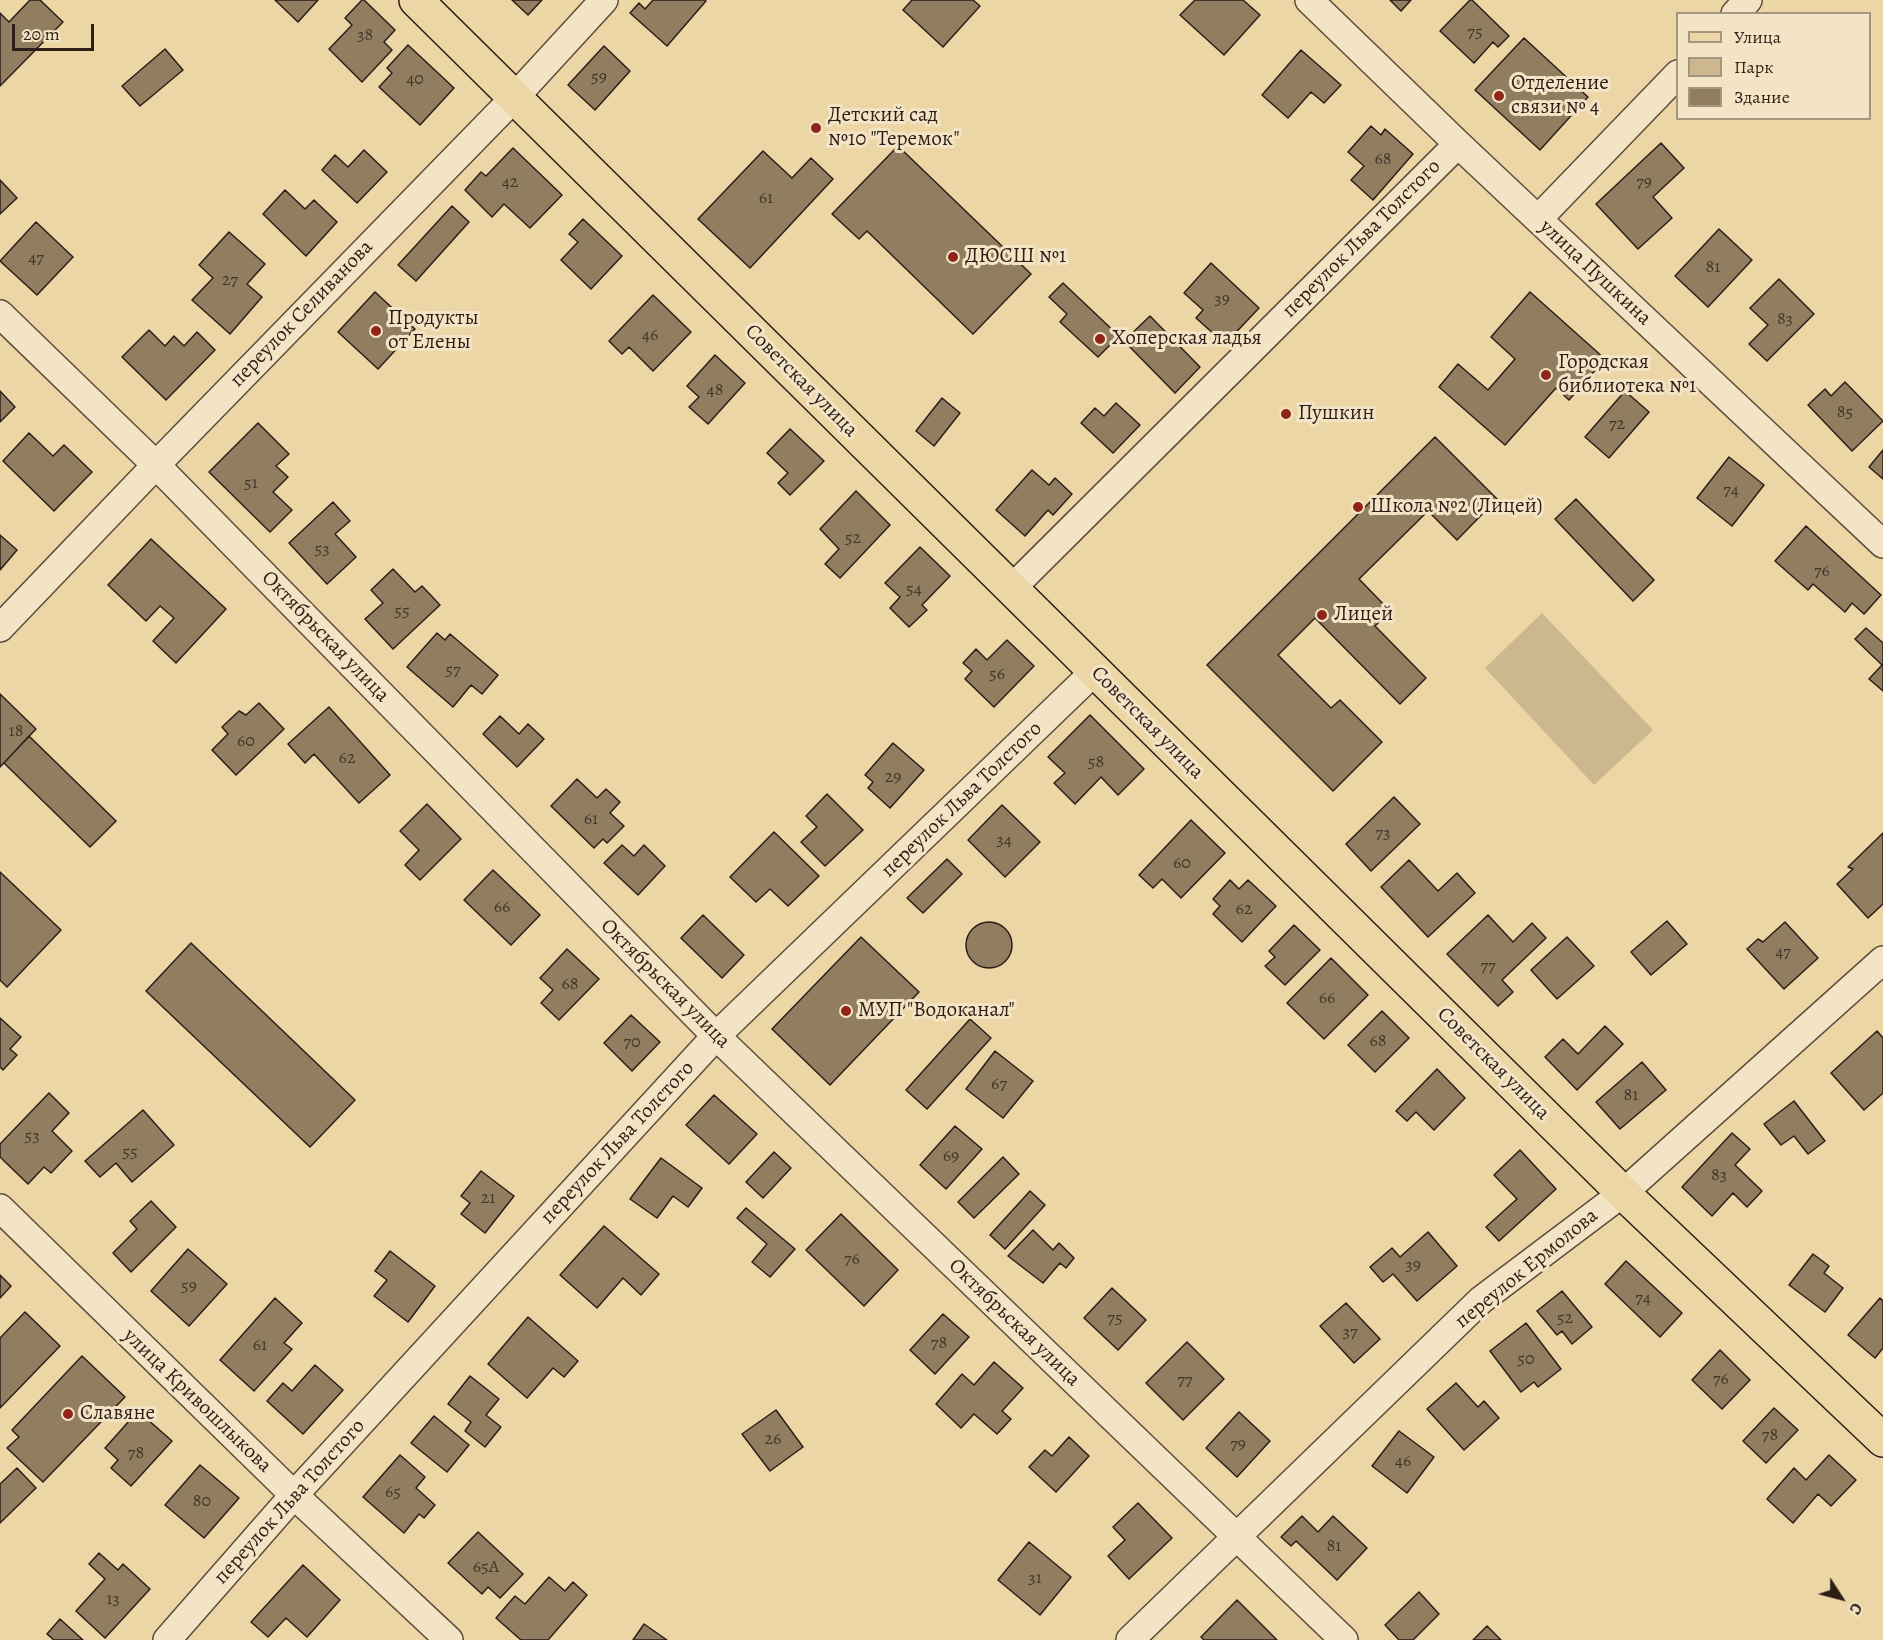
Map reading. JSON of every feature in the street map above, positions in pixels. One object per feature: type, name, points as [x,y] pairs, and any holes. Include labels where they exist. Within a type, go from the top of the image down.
[{"type":"main road","name":"Советская улица","points":[[416,0],[1623,1192],[1883,1440]]},
{"type":"street","name":"переулок Селиванова","points":[[0,628],[514,98],[604,0]]},
{"type":"street","name":"улица Пушкина","points":[[1309,0],[1458,144],[1883,544]]},
{"type":"street","points":[[1737,12],[1748,0]]},
{"type":"street","points":[[1538,219],[1676,75]]},
{"type":"street","name":"переулок Льва Толстого","points":[[1011,589],[1458,144]]},
{"type":"street","name":"Октябрьская улица","points":[[0,314],[156,465],[716,1036],[1344,1640]]},
{"type":"street","name":"переулок Льва Толстого","points":[[167,1640],[294,1495],[716,1036],[1095,671]]},
{"type":"street","name":"переулок Ермолова","points":[[1130,1640],[1481,1300],[1623,1192],[1883,960]]},
{"type":"street","name":"улица Кривошлыкова","points":[[0,1208],[294,1495],[449,1640]]},
{"type":"green space","points":[[1542,613],[1653,730],[1594,785],[1485,668]]},
{"type":"building","points":[[30,0],[40,0],[63,22],[0,86],[0,13],[9,22]]},
{"type":"building","points":[[275,0],[318,0],[298,22]]},
{"type":"building","points":[[362,0],[395,30],[384,42],[392,50],[362,82],[329,49],[352,25],[345,18]]},
{"type":"building","points":[[512,0],[542,0],[528,15]]},
{"type":"building","points":[[653,0],[706,1],[667,46],[630,13],[639,3],[645,9]]},
{"type":"building","points":[[912,0],[973,0],[980,6],[943,47],[903,10]]},
{"type":"building","points":[[1195,0],[1243,0],[1260,15],[1224,55],[1180,15]]},
{"type":"building","points":[[1390,0],[1411,0],[1401,11]]},
{"type":"building","points":[[1470,0],[1509,36],[1498,47],[1493,42],[1474,63],[1440,31]]},
{"type":"building","points":[[1524,38],[1588,97],[1540,150],[1475,90]]},
{"type":"building","points":[[408,45],[454,88],[420,125],[379,87],[392,73],[387,68]]},
{"type":"building","points":[[604,46],[630,71],[595,110],[568,85]]},
{"type":"building","points":[[165,49],[183,70],[140,106],[122,86]]},
{"type":"building","points":[[1301,50],[1341,85],[1324,103],[1311,92],[1288,118],[1262,95]]},
{"type":"building","points":[[1371,126],[1381,135],[1385,129],[1413,154],[1373,200],[1351,180],[1364,166],[1348,152]]},
{"type":"building","points":[[1661,143],[1684,168],[1653,197],[1672,218],[1638,249],[1596,204]]},
{"type":"building","name":"ДЮСШ №1","points":[[898,146],[1031,274],[973,334],[867,231],[859,239],[832,214]]},
{"type":"building","points":[[513,148],[562,195],[530,228],[504,204],[492,217],[465,190],[481,172],[486,176]]},
{"type":"building","points":[[364,150],[387,172],[357,203],[322,170],[335,155],[348,167]]},
{"type":"building","points":[[763,151],[792,178],[811,158],[833,179],[750,268],[698,219]]},
{"type":"building","points":[[0,180],[17,198],[0,214]]},
{"type":"building","points":[[285,190],[305,209],[314,200],[337,222],[306,256],[263,214]]},
{"type":"building","points":[[452,206],[469,222],[416,281],[398,265]]},
{"type":"building","points":[[583,219],[622,256],[591,289],[561,260],[578,242],[569,234]]},
{"type":"building","points":[[36,222],[73,257],[37,295],[0,261]]},
{"type":"building","points":[[1719,229],[1752,260],[1708,307],[1675,276]]},
{"type":"building","points":[[229,232],[265,264],[247,284],[262,297],[230,334],[192,300],[213,278],[199,265]]},
{"type":"building","points":[[1211,263],[1259,308],[1225,344],[1196,318],[1203,310],[1184,293]]},
{"type":"building","points":[[1779,279],[1814,314],[1767,361],[1749,344],[1768,325],[1750,308]]},
{"type":"building","points":[[1063,283],[1119,336],[1098,357],[1060,322],[1067,314],[1049,297]]},
{"type":"building","name":"Продукты от Елены","points":[[375,292],[415,329],[378,369],[338,332]]},
{"type":"building","name":"Городская библиотека №1","points":[[1530,292],[1605,359],[1569,400],[1556,388],[1505,445],[1439,387],[1458,364],[1488,390],[1515,359],[1491,337]]},
{"type":"building","points":[[653,295],[691,332],[653,371],[629,347],[622,354],[609,341]]},
{"type":"building","points":[[1150,316],[1200,367],[1175,393],[1124,341]]},
{"type":"building","points":[[149,330],[165,346],[174,336],[184,346],[197,332],[215,350],[166,400],[122,357]]},
{"type":"building","points":[[715,355],[745,383],[708,424],[689,407],[699,397],[687,386]]},
{"type":"building","points":[[1845,382],[1883,421],[1852,451],[1808,405],[1825,389],[1831,396]]},
{"type":"building","points":[[0,391],[15,407],[0,422]]},
{"type":"building","points":[[1625,391],[1649,412],[1609,458],[1585,437]]},
{"type":"building","points":[[942,398],[960,413],[934,446],[916,431]]},
{"type":"building","points":[[1116,403],[1140,425],[1113,453],[1081,423],[1095,408],[1104,416]]},
{"type":"building","points":[[258,423],[289,454],[276,466],[288,477],[273,492],[292,510],[270,532],[209,472]]},
{"type":"building","points":[[790,429],[824,461],[790,495],[778,483],[788,473],[767,453]]},
{"type":"building","points":[[29,433],[53,456],[64,445],[92,472],[54,511],[3,461]]},
{"type":"building","name":"Лицей","points":[[1435,437],[1497,499],[1457,540],[1428,511],[1359,579],[1390,611],[1375,626],[1426,678],[1400,704],[1315,618],[1278,655],[1331,708],[1340,700],[1382,742],[1333,791],[1207,665]]},
{"type":"building","points":[[1883,450],[1883,479],[1869,467]]},
{"type":"building","points":[[1729,457],[1764,485],[1732,526],[1697,498]]},
{"type":"building","points":[[1032,470],[1049,485],[1055,478],[1072,494],[1053,515],[1048,510],[1025,536],[996,510]]},
{"type":"building","points":[[856,491],[890,525],[840,578],[825,564],[839,549],[820,529]]},
{"type":"building","points":[[1576,499],[1654,580],[1633,601],[1555,519]]},
{"type":"building","points":[[333,502],[350,521],[335,534],[356,557],[327,584],[289,543]]},
{"type":"building","points":[[1806,526],[1881,595],[1864,614],[1852,603],[1845,612],[1813,584],[1808,590],[1775,561]]},
{"type":"building","points":[[0,535],[17,550],[0,570]]},
{"type":"building","points":[[151,539],[226,609],[176,663],[153,641],[174,618],[160,606],[146,621],[108,585]]},
{"type":"building","points":[[920,547],[950,576],[922,605],[927,610],[909,627],[890,608],[900,597],[885,583]]},
{"type":"building","points":[[393,569],[415,592],[422,586],[440,605],[393,649],[365,619],[383,603],[371,590]]},
{"type":"building","points":[[1866,628],[1883,643],[1883,691],[1869,679],[1882,665],[1855,639]]},
{"type":"building","points":[[437,633],[445,640],[450,634],[498,675],[482,694],[471,685],[453,707],[407,667]]},
{"type":"building","points":[[1007,640],[1034,666],[994,707],[965,679],[972,671],[963,663],[976,649],[987,660]]},
{"type":"building","points":[[0,694],[36,729],[0,767]]},
{"type":"building","points":[[259,703],[284,729],[236,775],[212,750],[228,734],[222,727],[239,711],[246,715]]},
{"type":"building","points":[[329,707],[390,775],[359,803],[314,754],[305,763],[288,744]]},
{"type":"building","points":[[1090,715],[1144,769],[1118,795],[1101,777],[1075,804],[1054,783],[1065,773],[1048,757]]},
{"type":"building","points":[[500,716],[519,734],[528,724],[544,739],[517,767],[483,734]]},
{"type":"building","points":[[29,736],[116,821],[90,847],[4,763]]},
{"type":"building","points":[[893,743],[924,770],[890,808],[868,788],[873,782],[865,775]]},
{"type":"building","points":[[577,779],[597,798],[606,789],[620,802],[610,813],[624,826],[607,843],[603,839],[594,848],[551,806]]},
{"type":"building","points":[[827,794],[863,830],[825,866],[801,842],[817,827],[806,816]]},
{"type":"building","points":[[1394,797],[1420,824],[1371,871],[1346,844]]},
{"type":"building","points":[[427,804],[461,839],[420,880],[405,865],[419,850],[400,831]]},
{"type":"building","points":[[1002,805],[1040,842],[1005,877],[968,840]]},
{"type":"building","points":[[1191,820],[1225,853],[1181,898],[1162,879],[1153,888],[1139,875]]},
{"type":"building","points":[[774,832],[819,876],[788,906],[770,889],[756,902],[730,877]]},
{"type":"building","points":[[1883,833],[1883,904],[1868,918],[1837,884],[1853,869],[1848,867]]},
{"type":"building","points":[[622,845],[634,856],[644,845],[665,866],[638,895],[604,863]]},
{"type":"building","points":[[947,859],[962,874],[923,913],[907,898]]},
{"type":"building","points":[[1409,860],[1438,891],[1457,873],[1475,893],[1428,937],[1381,887]]},
{"type":"building","points":[[493,870],[540,915],[511,945],[464,900]]},
{"type":"building","points":[[0,872],[61,930],[7,987],[0,980]]},
{"type":"building","points":[[1230,880],[1239,889],[1248,880],[1276,906],[1242,942],[1213,914],[1220,906],[1213,899]]},
{"type":"building","points":[[703,915],[744,955],[722,978],[681,938]]},
{"type":"building","points":[[1488,915],[1513,942],[1532,923],[1546,938],[1502,980],[1513,992],[1498,1006],[1447,954]]},
{"type":"building","points":[[1667,921],[1687,944],[1651,975],[1631,952]]},
{"type":"building","points":[[989,922],[1005,929],[1012,945],[1005,961],[989,968],[973,961],[966,945],[973,929]]},
{"type":"building","points":[[1785,922],[1818,958],[1784,989],[1747,949],[1758,939],[1763,942]]},
{"type":"building","points":[[1294,925],[1320,950],[1285,985],[1265,966],[1275,957],[1269,951]]},
{"type":"building","name":"МУП \"Водоканал\"","points":[[861,937],[919,992],[830,1085],[772,1029]]},
{"type":"building","points":[[1567,937],[1594,966],[1557,999],[1531,970]]},
{"type":"building","points":[[191,943],[355,1100],[310,1147],[146,991]]},
{"type":"building","points":[[567,949],[599,979],[559,1020],[541,1003],[553,990],[540,978]]},
{"type":"building","points":[[1331,958],[1368,995],[1324,1039],[1287,1003]]},
{"type":"building","points":[[1382,1011],[1409,1038],[1375,1072],[1348,1045]]},
{"type":"building","points":[[631,1015],[660,1042],[632,1071],[604,1043]]},
{"type":"building","points":[[0,1018],[21,1037],[10,1049],[17,1055],[3,1070],[0,1067]]},
{"type":"building","points":[[970,1019],[991,1038],[927,1109],[906,1090]]},
{"type":"building","points":[[1605,1026],[1623,1044],[1577,1090],[1545,1057],[1563,1039],[1578,1054]]},
{"type":"building","points":[[1877,1031],[1883,1038],[1883,1093],[1864,1110],[1831,1073]]},
{"type":"building","points":[[995,1051],[1033,1081],[1003,1118],[966,1089]]},
{"type":"building","points":[[1642,1062],[1666,1090],[1620,1129],[1596,1102]]},
{"type":"building","points":[[1437,1069],[1465,1098],[1434,1130],[1416,1112],[1407,1121],[1396,1111]]},
{"type":"building","points":[[49,1093],[69,1113],[52,1131],[72,1151],[51,1173],[44,1167],[28,1184],[0,1157],[0,1144]]},
{"type":"building","points":[[714,1095],[757,1134],[729,1164],[686,1125]]},
{"type":"building","points":[[1794,1101],[1825,1141],[1808,1154],[1794,1136],[1781,1145],[1764,1124]]},
{"type":"building","points":[[143,1110],[174,1145],[132,1182],[116,1163],[100,1177],[85,1161]]},
{"type":"building","points":[[955,1126],[982,1149],[946,1189],[920,1165]]},
{"type":"building","points":[[1732,1133],[1750,1149],[1735,1165],[1762,1191],[1747,1207],[1733,1193],[1712,1216],[1682,1187]]},
{"type":"building","points":[[1520,1150],[1556,1189],[1499,1241],[1486,1227],[1517,1199],[1494,1175]]},
{"type":"building","points":[[774,1152],[791,1168],[763,1198],[746,1182]]},
{"type":"building","points":[[1003,1157],[1019,1174],[974,1218],[958,1202]]},
{"type":"building","points":[[661,1158],[702,1188],[688,1207],[673,1196],[657,1218],[630,1199]]},
{"type":"building","points":[[481,1171],[514,1196],[485,1233],[461,1214],[470,1203],[461,1196]]},
{"type":"building","points":[[1030,1191],[1045,1205],[1005,1249],[990,1235]]},
{"type":"building","points":[[151,1201],[176,1227],[131,1272],[113,1253],[137,1229],[130,1221]]},
{"type":"building","points":[[746,1208],[795,1249],[770,1277],[752,1262],[767,1244],[737,1218]]},
{"type":"building","points":[[841,1214],[898,1270],[864,1306],[806,1250]]},
{"type":"building","points":[[604,1226],[659,1274],[641,1295],[623,1278],[597,1308],[560,1275]]},
{"type":"building","points":[[1033,1230],[1053,1250],[1059,1243],[1074,1258],[1066,1268],[1060,1263],[1043,1283],[1008,1256]]},
{"type":"building","points":[[1428,1232],[1457,1266],[1417,1301],[1393,1274],[1383,1282],[1370,1267],[1392,1248],[1400,1257]]},
{"type":"building","points":[[188,1249],[227,1284],[189,1326],[151,1291]]},
{"type":"building","points":[[390,1251],[435,1286],[408,1322],[374,1296],[387,1280],[375,1271]]},
{"type":"building","points":[[1813,1254],[1829,1266],[1824,1273],[1843,1288],[1825,1312],[1789,1285]]},
{"type":"building","points":[[1626,1261],[1682,1313],[1660,1337],[1605,1284]]},
{"type":"building","points":[[0,1275],[11,1286],[0,1298]]},
{"type":"building","points":[[1112,1288],[1146,1320],[1118,1350],[1084,1318]]},
{"type":"building","points":[[1562,1291],[1592,1327],[1572,1344],[1562,1331],[1557,1335],[1537,1311]]},
{"type":"building","points":[[275,1298],[302,1323],[284,1343],[292,1349],[254,1391],[220,1360]]},
{"type":"building","points":[[1880,1298],[1883,1301],[1883,1348],[1875,1358],[1848,1335]]},
{"type":"building","points":[[1346,1303],[1380,1339],[1354,1363],[1320,1326]]},
{"type":"building","points":[[25,1312],[60,1346],[0,1408],[0,1338]]},
{"type":"building","points":[[943,1314],[969,1337],[935,1374],[910,1350]]},
{"type":"building","points":[[528,1317],[578,1361],[564,1377],[553,1368],[527,1398],[488,1364]]},
{"type":"building","points":[[1526,1323],[1561,1369],[1538,1387],[1534,1382],[1521,1392],[1490,1351]]},
{"type":"building","points":[[1187,1342],[1224,1379],[1183,1420],[1146,1383]]},
{"type":"building","points":[[1720,1350],[1750,1380],[1722,1409],[1692,1380]]},
{"type":"building","name":"Славяне","points":[[82,1356],[125,1397],[43,1482],[7,1448],[19,1437],[12,1430]]},
{"type":"building","points":[[994,1362],[1023,1388],[1002,1411],[1011,1419],[997,1434],[974,1414],[961,1428],[936,1404],[962,1374],[974,1385]]},
{"type":"building","points":[[315,1365],[343,1390],[303,1434],[267,1401],[283,1383],[292,1391]]},
{"type":"building","points":[[470,1376],[499,1399],[486,1415],[501,1427],[485,1447],[465,1431],[471,1422],[448,1404]]},
{"type":"building","points":[[1456,1383],[1478,1407],[1484,1401],[1499,1418],[1464,1450],[1427,1409]]},
{"type":"building","points":[[1774,1408],[1798,1430],[1766,1463],[1743,1441]]},
{"type":"building","points":[[776,1410],[803,1447],[770,1471],[742,1434]]},
{"type":"building","points":[[138,1411],[172,1441],[131,1486],[111,1468],[118,1460],[105,1448]]},
{"type":"building","points":[[1239,1412],[1270,1441],[1237,1477],[1206,1448]]},
{"type":"building","points":[[434,1416],[469,1445],[447,1472],[411,1443]]},
{"type":"building","points":[[1399,1431],[1434,1457],[1407,1493],[1372,1466]]},
{"type":"building","points":[[1069,1437],[1089,1456],[1056,1492],[1029,1467],[1045,1450],[1052,1456]]},
{"type":"building","points":[[400,1455],[425,1477],[416,1488],[435,1505],[424,1518],[419,1514],[404,1533],[363,1497]]},
{"type":"building","points":[[1829,1455],[1856,1480],[1831,1506],[1818,1494],[1793,1523],[1767,1499],[1794,1468],[1806,1480]]},
{"type":"building","points":[[200,1465],[239,1498],[204,1538],[165,1505]]},
{"type":"building","points":[[17,1468],[36,1488],[0,1523],[0,1484]]},
{"type":"building","points":[[1138,1503],[1172,1538],[1129,1579],[1108,1556],[1125,1540],[1113,1527]]},
{"type":"building","points":[[1302,1516],[1318,1532],[1333,1516],[1367,1548],[1337,1580],[1296,1541],[1291,1546],[1281,1537]]},
{"type":"building","points":[[478,1532],[523,1574],[500,1598],[488,1587],[482,1594],[448,1563]]},
{"type":"building","points":[[1029,1542],[1071,1577],[1040,1615],[998,1580]]},
{"type":"building","points":[[99,1553],[118,1570],[123,1564],[150,1589],[105,1638],[76,1611],[105,1579],[89,1564]]},
{"type":"building","points":[[303,1565],[340,1600],[307,1637],[286,1618],[268,1637],[251,1622]]},
{"type":"building","points":[[549,1577],[565,1591],[573,1582],[587,1595],[548,1640],[521,1640],[496,1618],[515,1596],[525,1604]]},
{"type":"building","points":[[1419,1592],[1439,1614],[1413,1640],[1399,1640],[1385,1625]]},
{"type":"building","points":[[1237,1600],[1277,1640],[1204,1640],[1201,1637]]},
{"type":"building","points":[[60,1619],[83,1640],[54,1640],[47,1634]]},
{"type":"building","points":[[644,1624],[667,1640],[633,1640]]},
{"type":"building","points":[[1487,1626],[1501,1640],[1473,1640]]},
{"type":"place","name":"Отделение связи № 4","points":[[1499,96]]},
{"type":"place","name":"Детский сад №10 \"Теремок\"","points":[[816,128]]},
{"type":"place","name":"ДЮСШ №1","points":[[953,257]]},
{"type":"place","name":"Продукты от Елены","points":[[376,331]]},
{"type":"place","name":"Хоперская ладья","points":[[1100,339]]},
{"type":"place","name":"Городская библиотека №1","points":[[1546,375]]},
{"type":"place","name":"Пушкин","points":[[1286,414]]},
{"type":"place","name":"Школа №2 (Лицей)","points":[[1358,507]]},
{"type":"place","name":"Лицей","points":[[1322,615]]},
{"type":"place","name":"МУП \"Водоканал\"","points":[[846,1011]]},
{"type":"place","name":"Славяне","points":[[68,1414]]}]
